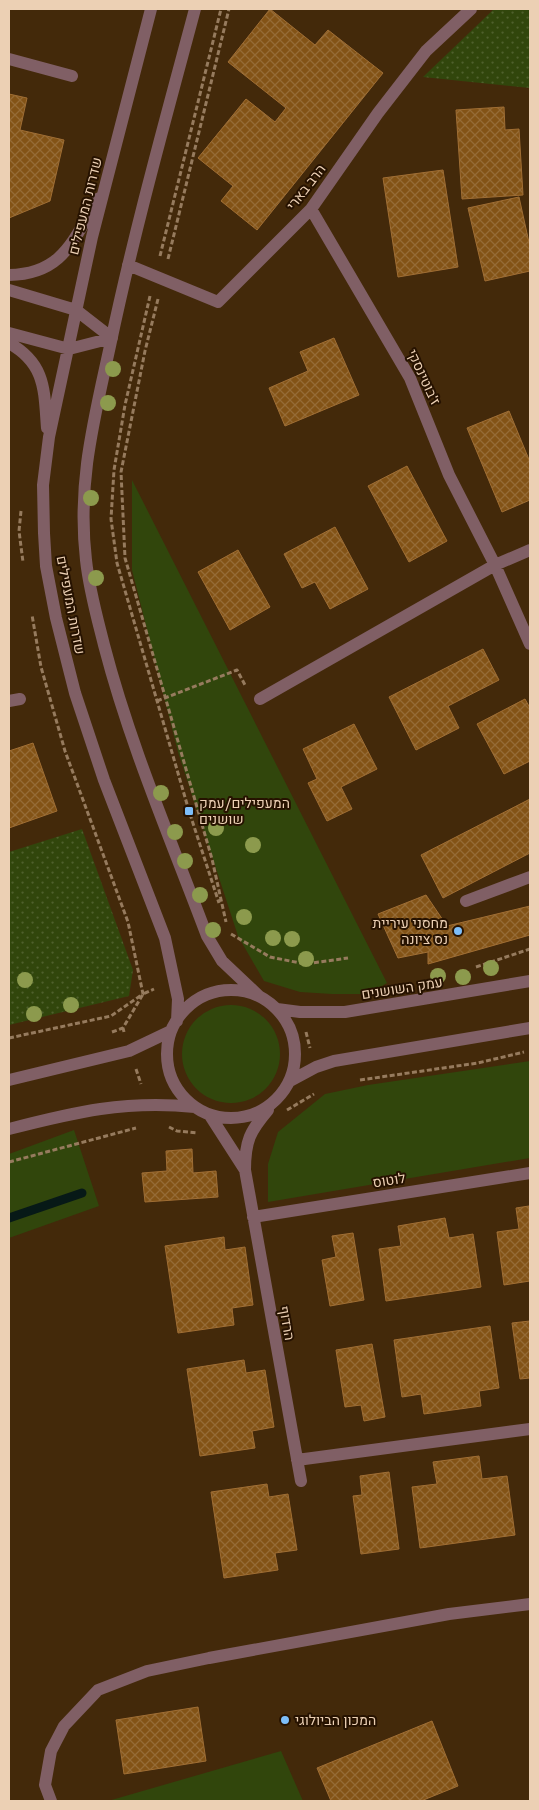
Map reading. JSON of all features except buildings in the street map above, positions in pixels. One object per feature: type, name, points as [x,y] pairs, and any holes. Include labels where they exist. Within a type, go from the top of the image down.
[{"type":"street","name":"שדרות המעפילים","points":[[151,9],[105,187],[76,310],[48,448],[43,485],[46,566],[56,618],[73,684],[104,780],[165,938],[178,999],[174,1026]]},
{"type":"street","name":"שדרות המעפילים","points":[[195,9],[128,265],[88,444],[83,487],[86,562],[95,610],[114,681],[142,767],[207,936],[222,962],[259,996]]},
{"type":"street","name":"הרב בארי","points":[[128,265],[218,302],[311,209],[378,113],[426,51],[471,9]]},
{"type":"street","points":[[9,59],[72,76]]},
{"type":"street","points":[[9,275],[34,272],[51,266],[64,255],[105,187]]},
{"type":"street","name":"ז'בוטינסקי","points":[[311,209],[410,378],[448,475],[495,565],[530,644]]},
{"type":"street","points":[[9,290],[76,310],[112,338]]},
{"type":"street","points":[[9,333],[69,349],[112,338]]},
{"type":"street","points":[[9,343],[27,357],[38,370],[44,387],[48,448]]},
{"type":"street","points":[[260,699],[495,565],[530,550]]},
{"type":"street","points":[[466,901],[530,877]]},
{"type":"street","name":"עמק השושנים","points":[[277,1009],[307,1012],[345,1012],[530,981]]},
{"type":"street","points":[[290,1082],[295,1063],[295,1043],[288,1025],[277,1009],[259,996],[241,991],[213,993],[188,1006],[174,1026],[167,1052],[170,1073],[179,1092],[195,1107],[209,1114],[226,1118],[243,1117],[260,1111],[274,1102],[290,1082],[316,1067],[334,1061],[530,1028]]},
{"type":"street","points":[[9,1080],[129,1051],[174,1026]]},
{"type":"street","name":"הרדוף","points":[[274,1102],[253,1128],[245,1146],[245,1170],[301,1481]]},
{"type":"street","points":[[9,1129],[68,1114],[126,1104],[148,1103],[195,1107]]},
{"type":"street","name":"הרדוף","points":[[209,1114],[245,1170]]},
{"type":"street","name":"לוטוס","points":[[253,1217],[530,1173]]},
{"type":"street","points":[[297,1460],[530,1429]]},
{"type":"street","points":[[52,1801],[45,1785],[51,1752],[64,1726],[98,1690],[147,1671],[209,1658],[449,1614],[530,1604]]},
{"type":"path","points":[[221,9],[159,279],[121,472],[125,558],[212,859],[228,932],[222,962]]},
{"type":"path","points":[[229,9],[125,405],[114,470],[112,519],[117,564],[189,811],[228,932],[270,957],[305,964],[348,958]]},
{"type":"path","points":[[158,701],[237,670],[245,686]]},
{"type":"path","points":[[14,700],[73,684]]},
{"type":"path","points":[[9,1038],[111,1016],[143,994],[175,980]]},
{"type":"path","points":[[143,994],[123,1028],[129,1051],[148,1103],[158,1122],[177,1131],[224,1136]]},
{"type":"path","points":[[352,1080],[478,1063],[530,1051]]},
{"type":"path","points":[[253,1128],[320,1090]]},
{"type":"path","points":[[9,1162],[140,1127]]},
{"type":"green space","points":[[494,9],[530,9],[530,88],[423,77]]},
{"type":"green space","points":[[132,480],[387,983],[368,994],[300,992],[264,981],[238,936],[178,752],[132,570]]},
{"type":"green space","points":[[82,829],[133,970],[129,996],[9,1025],[9,852]]},
{"type":"green space","points":[[231,1005],[250,1009],[266,1019],[276,1035],[280,1054],[276,1073],[266,1089],[250,1099],[231,1103],[212,1099],[196,1089],[186,1073],[182,1054],[186,1035],[196,1019],[212,1009]]},
{"type":"green space","points":[[530,1061],[530,1158],[268,1202],[268,1164],[278,1132],[325,1094],[368,1085]]},
{"type":"green space","points":[[74,1130],[99,1206],[9,1238],[9,1154]]},
{"type":"green space","points":[[281,1751],[303,1801],[108,1801]]},
{"type":"waterway","points":[[9,1218],[82,1193]]},
{"type":"place","name":"המעפילים/עמק שושנים","points":[[189,811]]},
{"type":"place","name":"מחסני עיריית נס ציונה","points":[[458,931]]},
{"type":"place","name":"המכון הביולוגי","points":[[285,1720]]}]
